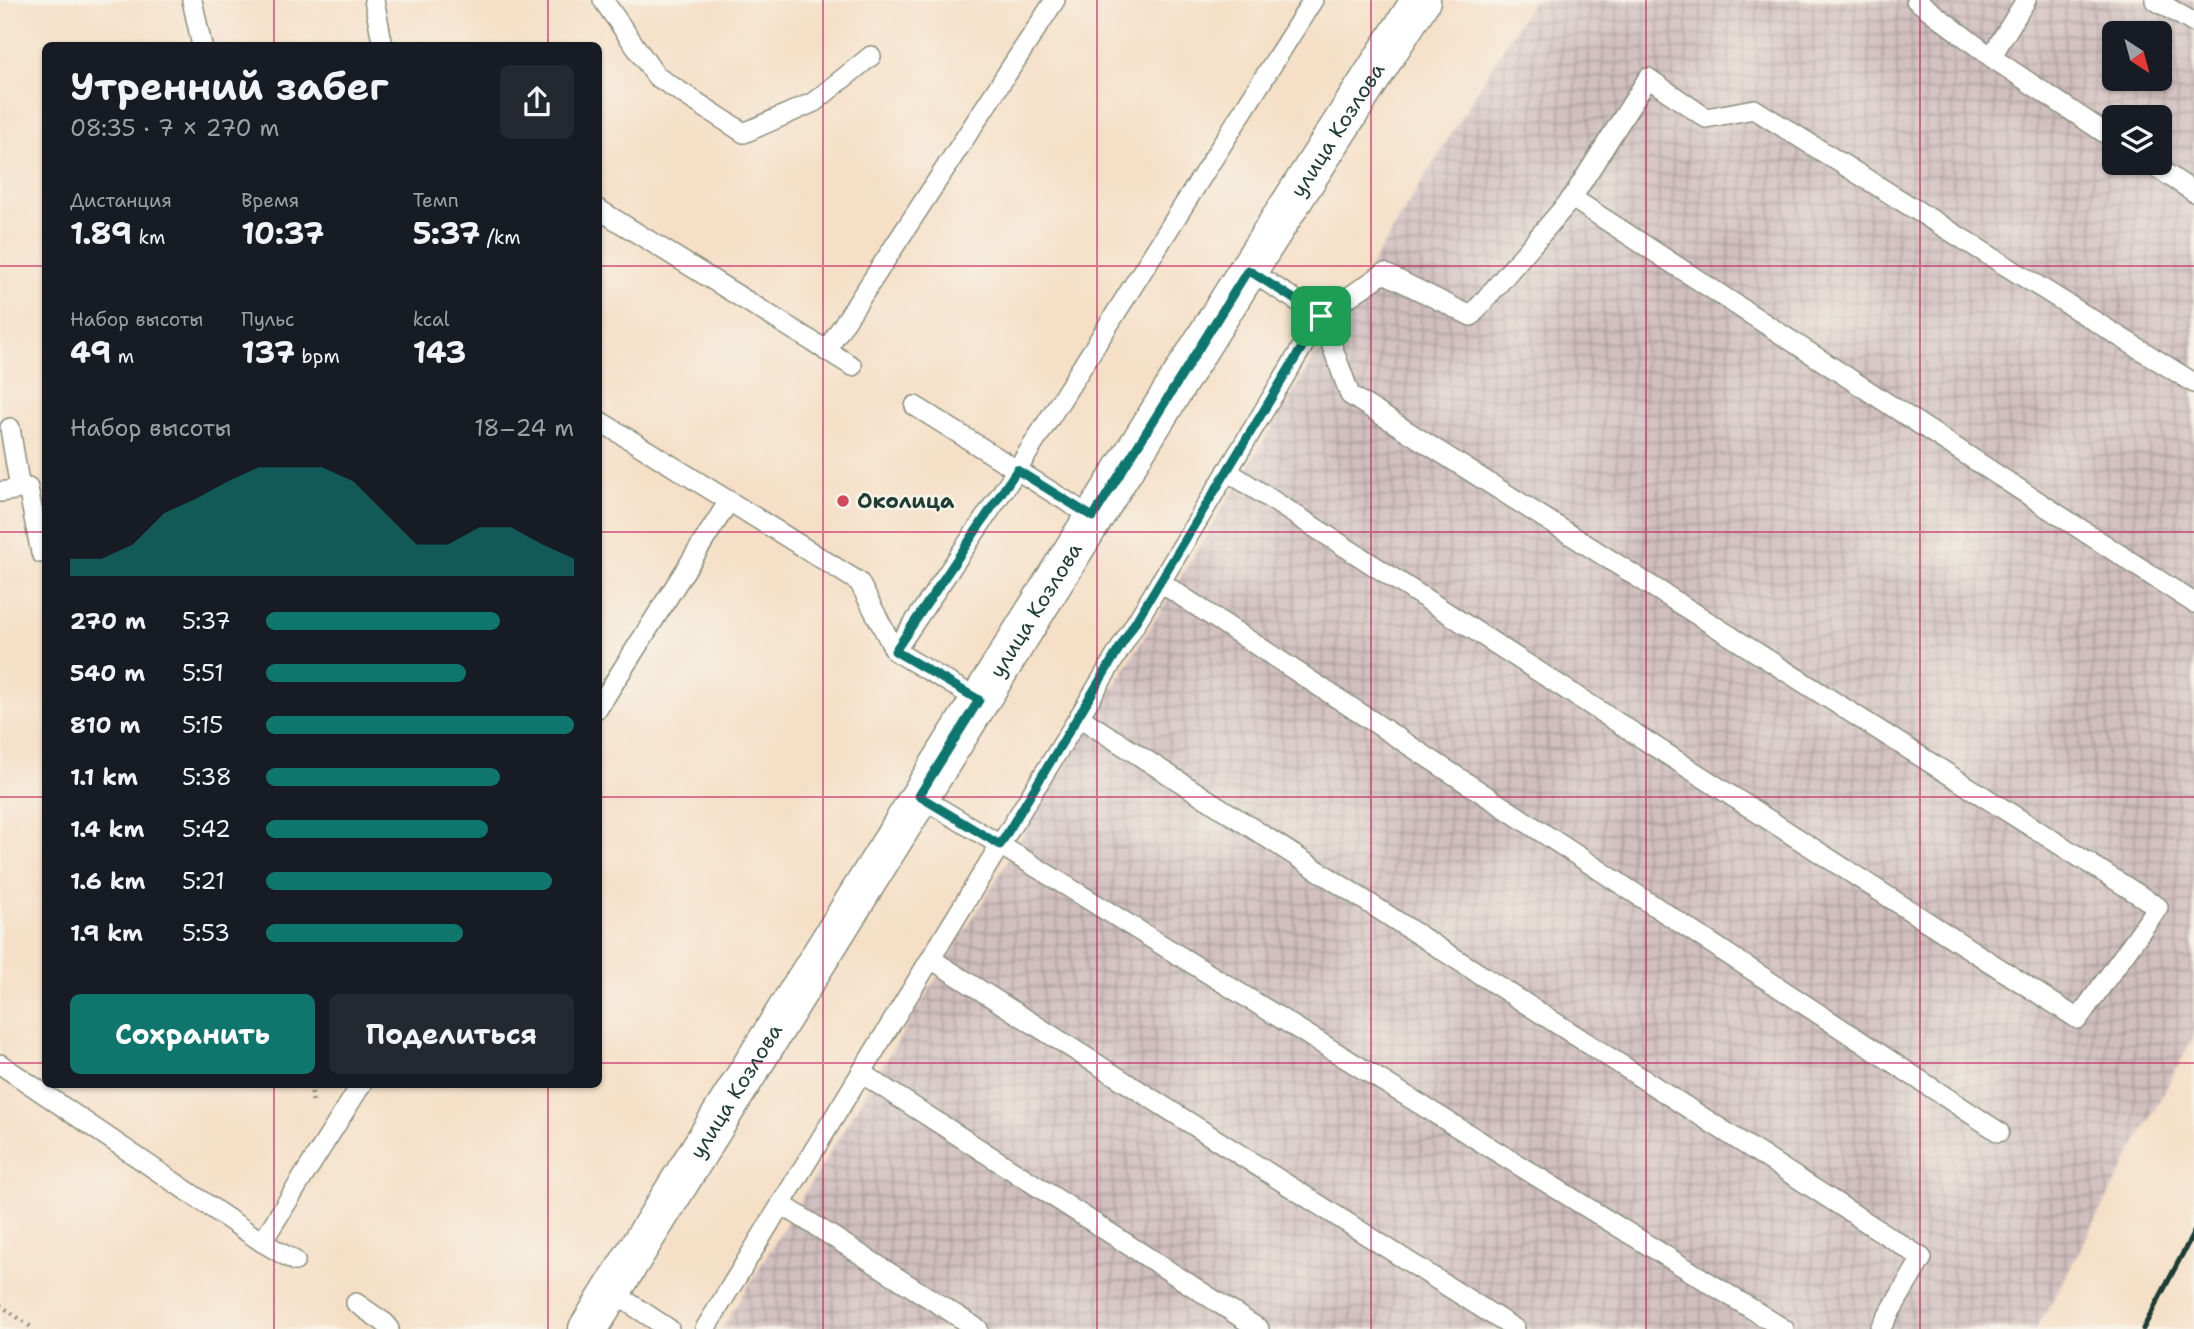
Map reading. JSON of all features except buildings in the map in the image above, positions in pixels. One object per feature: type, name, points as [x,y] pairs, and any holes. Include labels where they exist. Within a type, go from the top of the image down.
[{"type":"main road","name":"улица Козлова","points":[[587,1329],[1248,270],[1421,0]]},
{"type":"lane","points":[[192,0],[201,42]]},
{"type":"lane","points":[[374,0],[382,42]]},
{"type":"lane","points":[[603,0],[656,76],[744,133],[814,102],[871,56]]},
{"type":"lane","points":[[826,351],[1055,0]]},
{"type":"lane","points":[[895,651],[1017,470],[1313,0]]},
{"type":"lane","points":[[1916,0],[1991,57],[2102,131]]},
{"type":"lane","points":[[1991,57],[2026,0]]},
{"type":"lane","points":[[2155,0],[2194,23]]},
{"type":"lane","points":[[714,1326],[781,1204],[1321,316],[1384,273],[1471,316],[1572,198],[1648,78],[1706,118],[1754,109],[2194,383]]},
{"type":"lane","points":[[2168,175],[2194,192]]},
{"type":"lane","points":[[1572,198],[2194,603]]},
{"type":"lane","points":[[602,211],[852,366]]},
{"type":"lane","points":[[1227,471],[2078,1019],[2158,907],[1350,396],[1321,316],[1248,270]]},
{"type":"lane","points":[[915,406],[1093,517]]},
{"type":"lane","points":[[602,423],[859,582],[895,651],[979,700]]},
{"type":"lane","points":[[10,428],[31,487],[42,553]]},
{"type":"lane","points":[[0,492],[31,487]]},
{"type":"lane","points":[[602,702],[729,501]]},
{"type":"lane","points":[[1160,582],[1999,1132]]},
{"type":"lane","points":[[1079,717],[1922,1258],[1880,1329]]},
{"type":"lane","points":[[919,796],[1784,1329]]},
{"type":"lane","points":[[931,959],[1515,1329]]},
{"type":"lane","points":[[0,1064],[262,1242],[295,1261]]},
{"type":"lane","points":[[861,1073],[1259,1329]]},
{"type":"lane","points":[[262,1242],[359,1088]]},
{"type":"lane","points":[[781,1204],[978,1329]]},
{"type":"lane","points":[[611,1291],[669,1329]]},
{"type":"lane","points":[[356,1303],[385,1323],[389,1329]]},
{"type":"path","points":[[0,1305],[34,1329]]},
{"type":"shaded area","points":[[1533,0],[2194,0],[2194,1036],[2035,1329],[722,1329]]},
{"type":"railway","points":[[2143,1329],[2194,1232]]},
{"type":"place","name":"Околица","points":[[843,501]]},
{"type":"route","points":[[1248,270],[1321,316],[1000,845],[919,796],[979,700],[895,651],[1017,470],[1093,517],[1248,270]]}]
